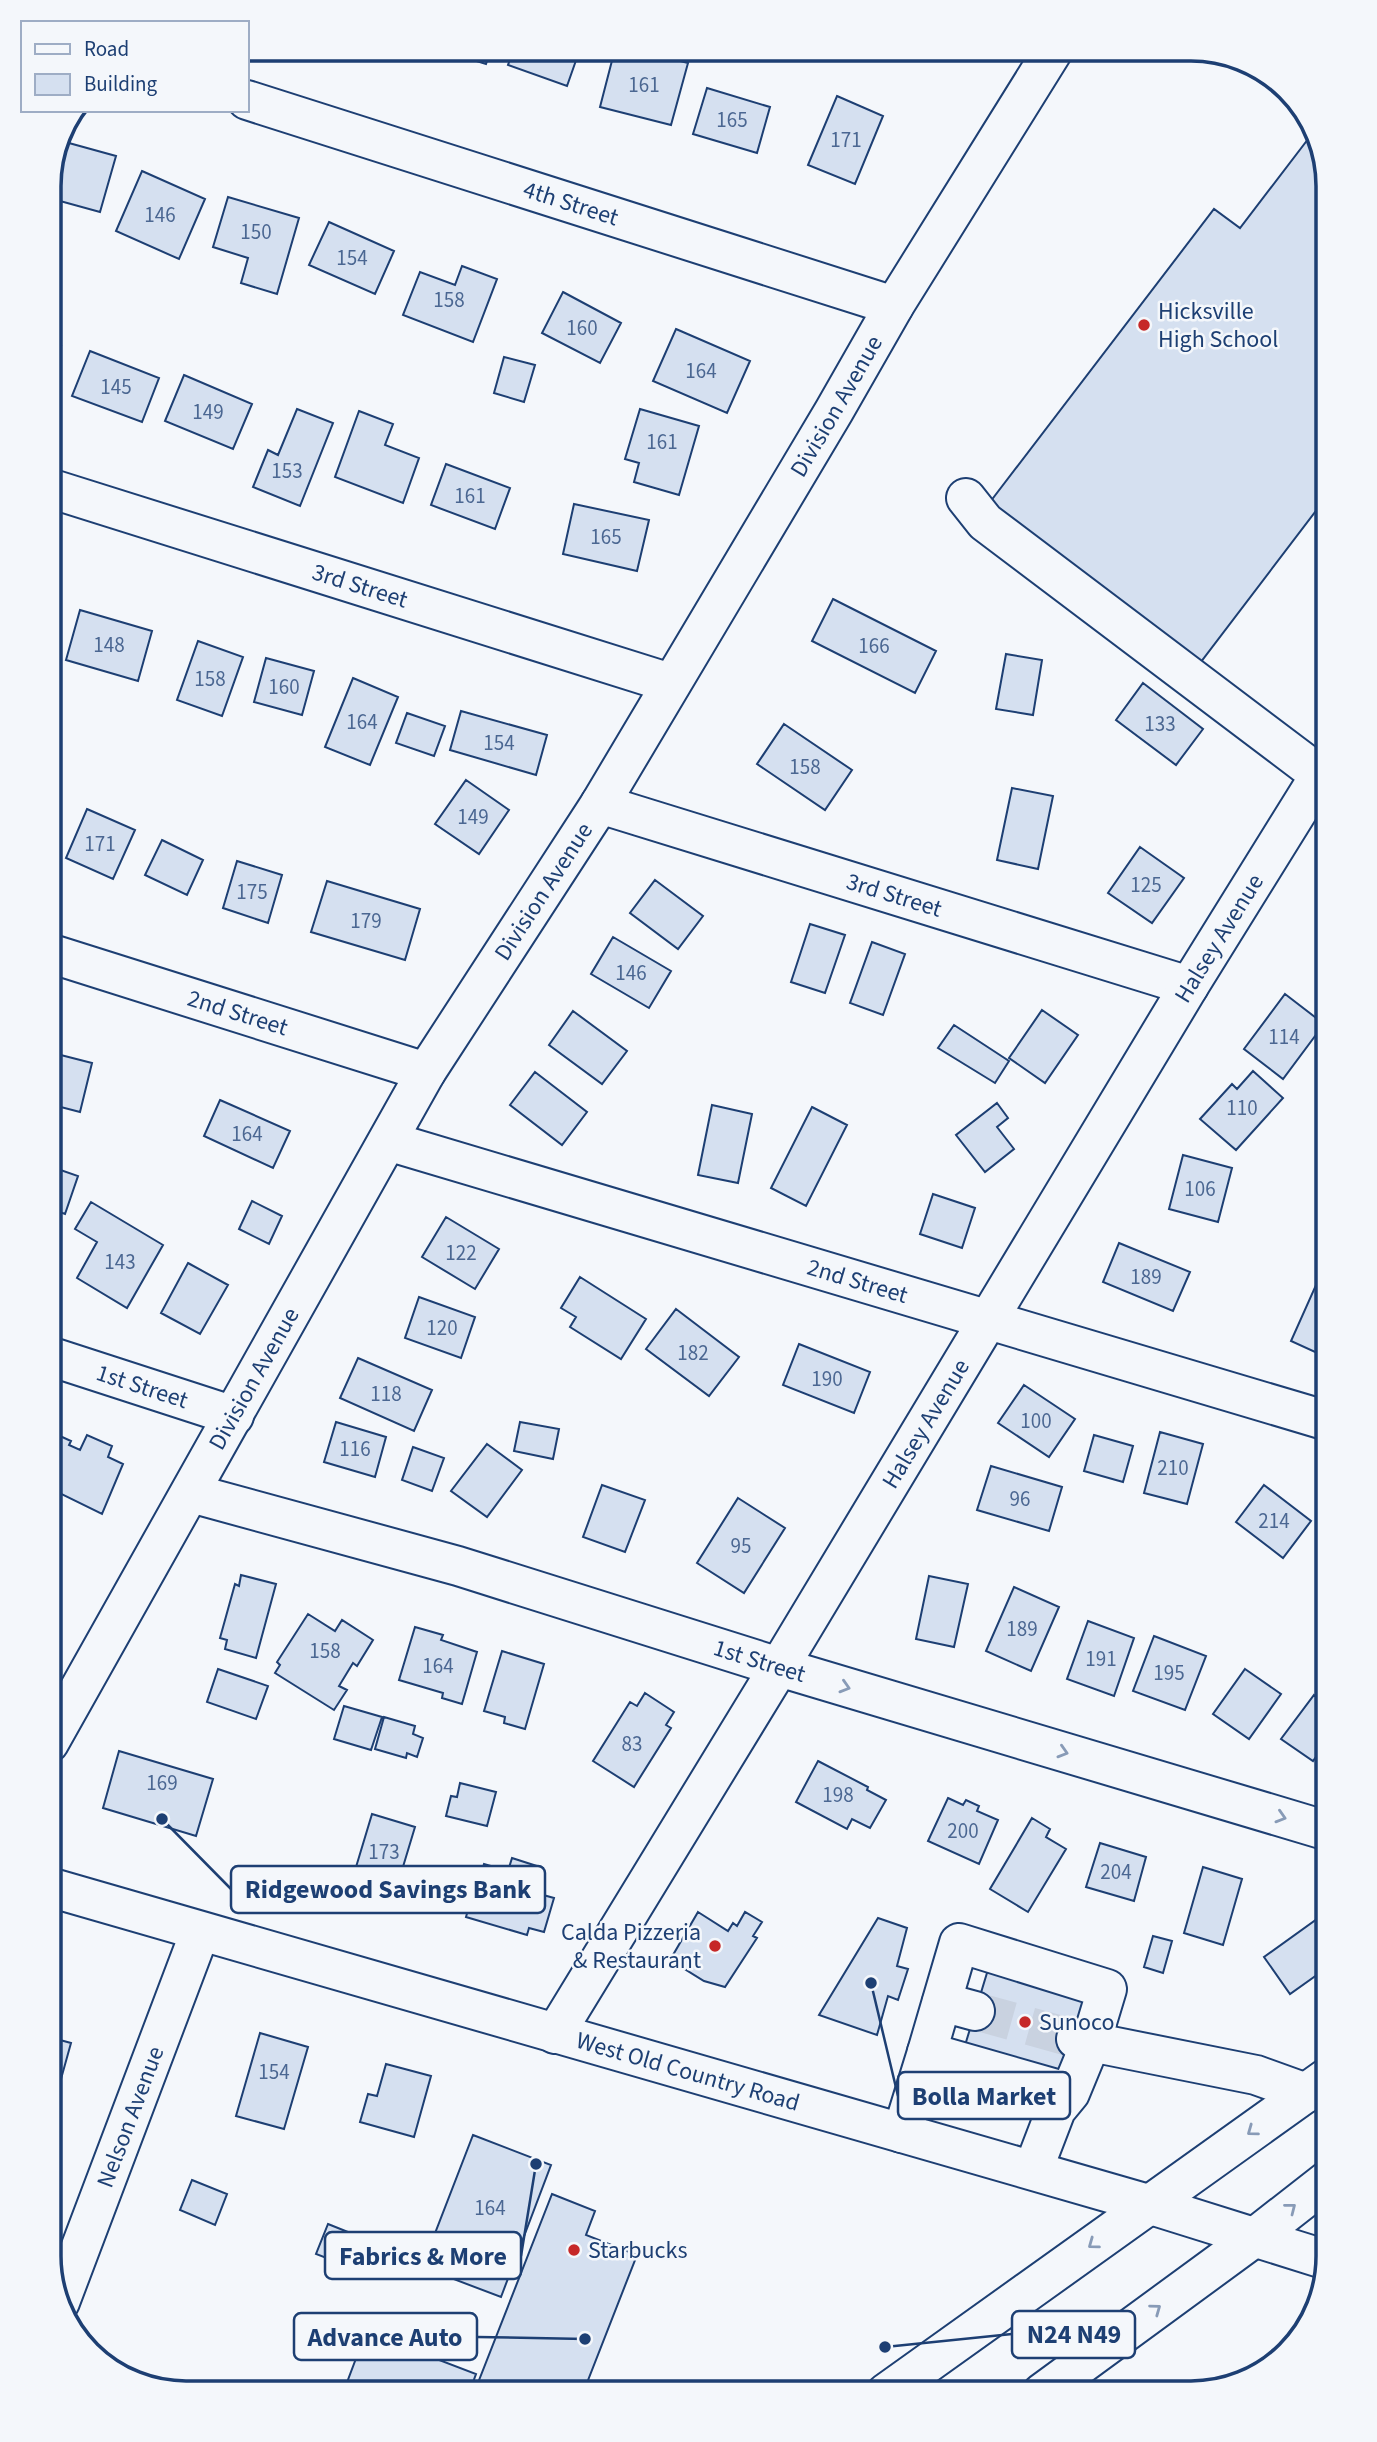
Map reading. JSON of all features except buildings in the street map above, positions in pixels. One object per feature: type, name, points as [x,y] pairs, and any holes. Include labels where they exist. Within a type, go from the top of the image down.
[{"type":"street","name":"Division Avenue","points":[[61,1721],[426,1072],[600,804],[894,306],[1046,62]]},
{"type":"street","name":"4th Street","points":[[248,100],[894,306]]},
{"type":"street","name":"3rd Street","points":[[62,492],[670,683]]},
{"type":"street","points":[[966,498],[985,522],[1316,772]]},
{"type":"street","name":"Halsey Avenue","points":[[555,2034],[1189,986],[1295,814],[1316,788]]},
{"type":"street","name":"3rd Street","points":[[600,804],[1189,986]]},
{"type":"street","name":"2nd Street","points":[[62,957],[426,1072]]},
{"type":"street","name":"2nd Street","points":[[388,1141],[1316,1417]]},
{"type":"street","name":"1st Street","points":[[61,1360],[234,1416]]},
{"type":"street","name":"1st Street","points":[[191,1493],[458,1566],[779,1667],[1316,1827]]},
{"type":"street","name":"West Old Country Road","points":[[61,1891],[1033,2170],[1316,2256]]},
{"type":"street","name":"Nelson Avenue","points":[[66,2287],[200,1932]]},
{"type":"street","points":[[902,2133],[927,2052],[959,2006],[959,1943],[1107,1989],[1083,2041],[1070,2094],[1056,2110],[1033,2170]]},
{"type":"street","points":[[1083,2041],[1316,2085]]},
{"type":"street","points":[[927,2052],[1070,2094]]},
{"type":"street","points":[[903,2381],[1316,2086]]},
{"type":"street","points":[[1059,2381],[1316,2189]]},
{"type":"tunnel","points":[[975,2011],[1076,2039]]},
{"type":"place","name":"Hicksville High School","points":[[1144,325]]},
{"type":"place","name":"Ridgewood Savings Bank","points":[[162,1819]]},
{"type":"place","name":"Calda Pizzeria & Restaurant","points":[[715,1946]]},
{"type":"place","name":"Bolla Market","points":[[871,1983]]},
{"type":"place","name":"Sunoco","points":[[1025,2022]]},
{"type":"place","name":"Fabrics & More","points":[[536,2164]]},
{"type":"place","name":"Starbucks","points":[[574,2250]]},
{"type":"place","name":"Advance Auto","points":[[585,2339]]},
{"type":"place","name":"N24 N49","points":[[885,2347]]}]
